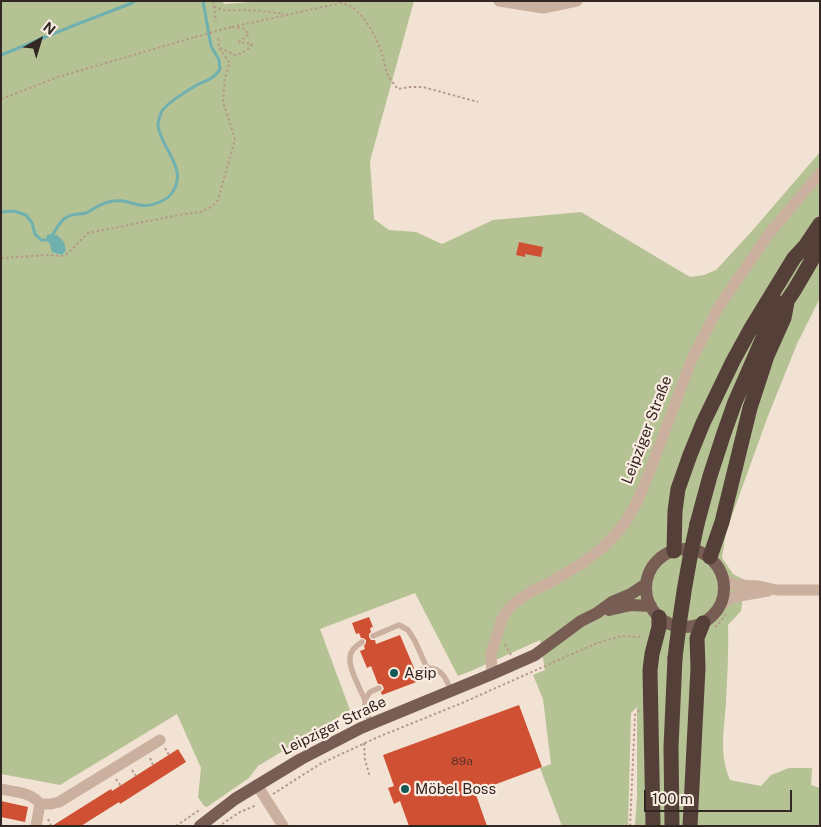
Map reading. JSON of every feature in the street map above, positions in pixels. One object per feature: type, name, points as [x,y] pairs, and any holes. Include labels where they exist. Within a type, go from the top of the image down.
[{"type":"highway","points":[[762,338],[787,302],[813,246],[820,224]]},
{"type":"highway","points":[[672,826],[671,747],[675,658],[689,558],[697,524],[724,433],[767,322],[801,259],[813,246]]},
{"type":"highway","points":[[674,551],[678,488],[703,423],[750,330],[794,258],[813,246]]},
{"type":"highway","points":[[710,557],[722,522],[750,408],[767,356],[784,318],[787,302]]},
{"type":"highway","points":[[653,826],[650,670],[659,627],[655,612]]},
{"type":"highway","points":[[690,826],[698,668],[697,638],[708,626]]},
{"type":"main road","points":[[689,549],[710,557],[724,579],[725,607],[714,615],[708,626],[685,627],[667,622],[655,612],[648,599],[646,584],[652,567],[665,554],[674,551],[689,549]]},
{"type":"main road","name":"Leipziger Straße","points":[[200,826],[221,809],[257,785],[334,741],[535,655],[612,602],[632,594],[646,584]]},
{"type":"main road","name":"Leipziger Straße","points":[[597,612],[631,605],[655,612]]},
{"type":"street","points":[[499,1],[543,8],[577,1]]},
{"type":"street","name":"Leipziger Straße","points":[[492,674],[491,654],[502,619],[508,609],[532,591],[584,562],[602,548],[626,520],[637,502],[648,476],[691,361],[718,308],[768,235],[820,173]]},
{"type":"street","points":[[724,579],[734,584],[777,590]]},
{"type":"street","points":[[725,607],[734,597],[777,590],[820,590]]},
{"type":"street","points":[[40,804],[59,802],[160,740]]},
{"type":"street","points":[[257,785],[282,826]]},
{"type":"street","points":[[1,789],[30,795],[40,804]]},
{"type":"street","points":[[36,826],[40,804]]},
{"type":"lane","points":[[373,636],[399,625],[408,630],[427,668]]},
{"type":"lane","points":[[362,642],[354,648],[350,656],[352,671],[365,700],[365,712],[373,723]]},
{"type":"lane","points":[[416,672],[427,668],[437,670],[444,676],[451,691]]},
{"type":"lane","points":[[365,700],[370,692],[379,688]]},
{"type":"path","points":[[213,1],[216,22]]},
{"type":"path","points":[[1,99],[58,77],[195,37],[340,3],[352,7],[365,18],[383,56],[389,79],[398,88],[423,87],[478,102]]},
{"type":"path","points":[[214,6],[219,10],[226,11],[269,11],[286,15]]},
{"type":"path","points":[[219,48],[235,55],[243,53],[252,44],[239,42],[249,34],[245,29],[232,27]]},
{"type":"path","points":[[1,258],[62,256],[67,254],[88,233],[201,212],[218,200],[235,139],[223,102],[225,78],[230,63],[219,48],[218,36]]},
{"type":"path","points":[[708,626],[722,621],[725,607]]},
{"type":"path","points":[[220,826],[320,764],[364,743],[462,703],[598,643],[622,636],[657,639]]},
{"type":"path","points":[[630,826],[635,715],[650,697]]},
{"type":"path","points":[[364,743],[365,760],[370,777]]},
{"type":"path","points":[[176,826],[201,809]]},
{"type":"green space","points":[[1,1],[222,1],[224,4],[263,1],[414,1],[370,161],[374,219],[389,230],[416,232],[442,244],[493,220],[581,212],[690,277],[704,275],[716,270],[820,152],[820,298],[797,344],[768,416],[726,532],[722,558],[733,574],[745,580],[741,611],[728,625],[728,664],[723,752],[730,780],[761,786],[771,775],[789,768],[812,768],[811,785],[820,788],[820,826],[635,826],[637,707],[631,713],[628,826],[562,826],[540,768],[551,764],[543,699],[533,675],[545,670],[540,640],[458,676],[415,593],[320,629],[350,710],[258,766],[249,778],[207,807],[204,806],[198,797],[201,768],[177,714],[60,785],[1,774]]},
{"type":"water","points":[[47,235],[57,235],[64,242],[66,251],[62,255],[52,252],[50,244],[46,240]]},
{"type":"building","points":[[519,242],[543,247],[541,257],[525,254],[525,257],[516,255]]},
{"type":"building","points":[[369,617],[373,627],[370,628],[369,637],[371,640],[375,640],[376,644],[400,635],[414,668],[412,674],[419,681],[382,695],[383,686],[378,684],[371,666],[367,668],[360,651],[365,649],[366,640],[361,638],[359,633],[356,634],[352,623]]},
{"type":"building","points":[[519,705],[542,767],[475,792],[487,826],[409,826],[400,801],[394,804],[388,788],[394,786],[383,755]]},
{"type":"building","points":[[178,749],[186,762],[120,804],[119,802],[81,826],[52,826],[111,789],[112,791]]},
{"type":"building","points":[[1,801],[28,807],[25,822],[1,817]]},
{"type":"waterway","points":[[1,55],[135,1]]},
{"type":"waterway","points":[[1,212],[14,211],[26,215],[32,223],[35,234],[41,240],[48,240],[62,221],[69,216],[86,213],[111,201],[150,205],[170,196],[176,184],[177,175],[176,167],[158,126],[162,111],[172,101],[212,77],[220,69],[219,60],[211,46],[203,1]]},
{"type":"place","name":"Agip","points":[[394,673]]},
{"type":"place","name":"Möbel Boss","points":[[405,789]]}]
